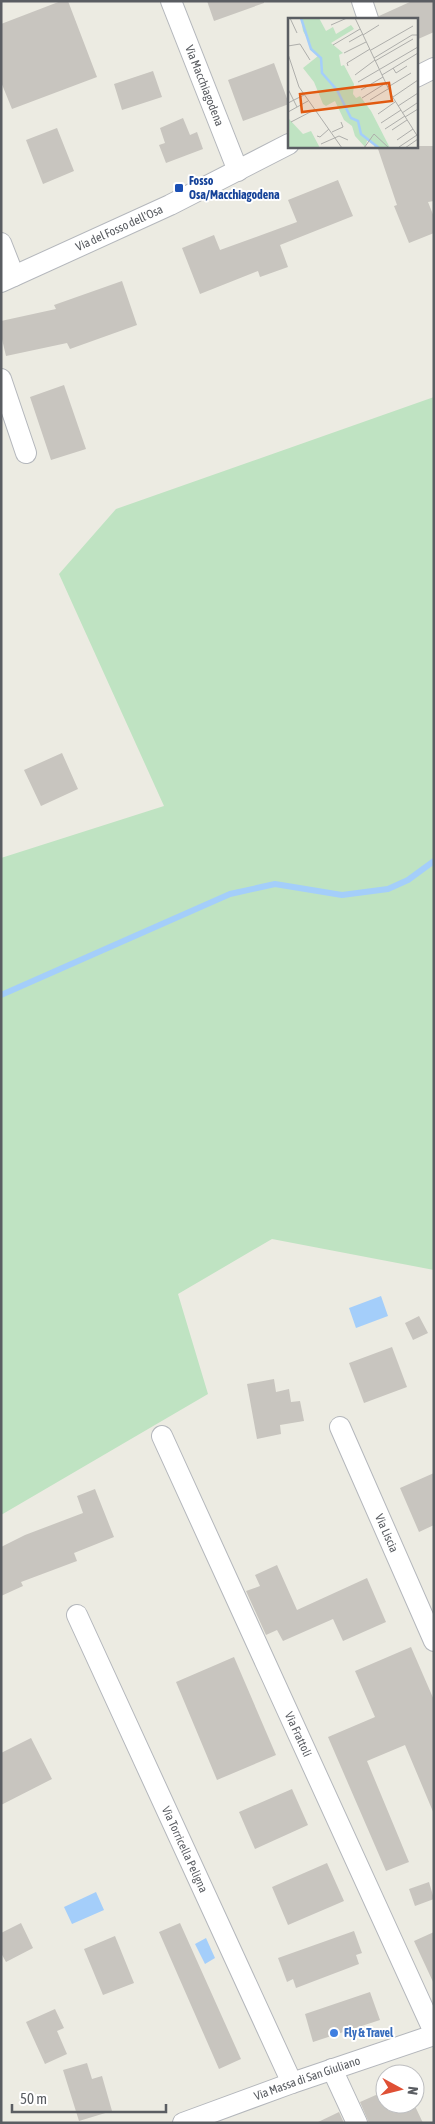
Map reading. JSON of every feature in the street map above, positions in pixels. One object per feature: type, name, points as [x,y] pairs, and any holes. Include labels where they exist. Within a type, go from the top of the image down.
[{"type":"street","name":"Via Macchiagodena","points":[[171,1],[238,171]]},
{"type":"street","points":[[362,1],[368,18]]},
{"type":"street","points":[[418,76],[434,68]]},
{"type":"street","name":"Via del Fosso dell'Osa","points":[[8,279],[155,212],[288,145]]},
{"type":"street","points":[[1,243],[8,279]]},
{"type":"street","points":[[1,379],[26,453]]},
{"type":"street","name":"Via Liscia","points":[[340,1427],[434,1641]]},
{"type":"street","name":"Via Frattoli","points":[[162,1436],[434,2034]]},
{"type":"street","name":"Via Torricella Peligna","points":[[77,1615],[292,2082]]},
{"type":"street","name":"Via Massa di San Giuliano","points":[[183,2123],[292,2082],[434,2034]]},
{"type":"street","points":[[332,2069],[357,2123]]},
{"type":"green space","points":[[434,397],[434,1270],[272,1239],[178,1294],[208,1394],[1,1515],[1,858],[164,806],[59,574],[116,509]]},
{"type":"water","points":[[381,1296],[388,1316],[356,1328],[349,1308]]},
{"type":"water","points":[[96,1892],[104,1910],[72,1924],[64,1907]]},
{"type":"water","points":[[206,1938],[215,1958],[205,1964],[195,1944]]},
{"type":"building","points":[[61,1],[68,1],[97,77],[12,109],[1,82],[1,24]]},
{"type":"building","points":[[207,1],[264,1],[264,3],[214,21]]},
{"type":"building","points":[[412,1],[434,1],[434,32],[418,39],[418,18],[380,18],[379,16]]},
{"type":"building","points":[[274,63],[288,104],[243,121],[228,80]]},
{"type":"building","points":[[153,71],[162,97],[122,110],[114,84]]},
{"type":"building","points":[[183,118],[190,135],[197,132],[203,149],[166,163],[159,145],[165,143],[160,128]]},
{"type":"building","points":[[57,128],[74,171],[43,184],[26,140]]},
{"type":"building","points":[[434,146],[434,201],[428,202],[434,217],[434,233],[409,243],[394,206],[397,205],[378,148]]},
{"type":"building","points":[[338,180],[353,216],[280,245],[288,267],[260,277],[258,271],[200,294],[182,248],[214,235],[220,250],[297,222],[288,200]]},
{"type":"building","points":[[122,281],[137,325],[70,349],[67,343],[6,356],[1,335],[1,321],[56,309],[54,305]]},
{"type":"building","points":[[64,385],[86,449],[51,460],[30,397]]},
{"type":"building","points":[[62,753],[78,789],[41,806],[24,770]]},
{"type":"building","points":[[419,1316],[428,1333],[413,1340],[405,1323]]},
{"type":"building","points":[[392,1347],[407,1387],[364,1403],[349,1363]]},
{"type":"building","points":[[274,1379],[276,1392],[289,1389],[291,1402],[300,1401],[304,1421],[280,1425],[281,1434],[257,1439],[247,1384]]},
{"type":"building","points":[[434,1473],[434,1525],[419,1532],[400,1488]]},
{"type":"building","points":[[95,1489],[114,1537],[74,1553],[77,1561],[21,1582],[23,1586],[1,1596],[1,1547],[25,1535],[83,1513],[77,1496]]},
{"type":"building","points":[[277,1565],[297,1610],[367,1578],[386,1622],[343,1641],[333,1619],[283,1641],[277,1630],[266,1635],[246,1591],[260,1586],[255,1575]]},
{"type":"building","points":[[411,1647],[434,1700],[434,1814],[405,1745],[367,1761],[409,1862],[386,1871],[328,1737],[375,1717],[355,1671]]},
{"type":"building","points":[[234,1657],[276,1755],[217,1780],[176,1682]]},
{"type":"building","points":[[31,1738],[52,1779],[1,1805],[1,1753]]},
{"type":"building","points":[[292,1789],[308,1825],[255,1849],[239,1812]]},
{"type":"building","points":[[327,1863],[344,1901],[288,1925],[272,1887]]},
{"type":"building","points":[[429,1882],[434,1899],[415,1906],[409,1889]]},
{"type":"building","points":[[21,1923],[33,1948],[6,1962],[1,1953],[1,1933]]},
{"type":"building","points":[[180,1923],[241,2059],[219,2069],[159,1932]]},
{"type":"building","points":[[354,1931],[362,1953],[356,1955],[359,1964],[296,1988],[293,1979],[287,1982],[278,1958]]},
{"type":"building","points":[[434,1932],[434,1984],[414,1941]]},
{"type":"building","points":[[115,1936],[134,1983],[103,1995],[84,1949]]},
{"type":"building","points":[[370,1992],[380,2020],[313,2042],[305,2014]]},
{"type":"building","points":[[55,2009],[64,2028],[57,2031],[67,2054],[45,2064],[26,2022]]},
{"type":"building","points":[[87,2063],[92,2079],[102,2076],[112,2111],[79,2121],[63,2070]]},
{"type":"building","points":[[375,2095],[375,2114],[419,2114],[423,2123],[369,2123],[360,2102]]},
{"type":"building","points":[[339,2112],[344,2123],[316,2123]]},
{"type":"waterway","points":[[1,995],[230,894],[275,884],[342,895],[388,889],[408,880],[434,861]]},
{"type":"place","name":"Fosso Osa/Macchiagodena","points":[[179,188]]},
{"type":"place","name":"Fly & Travel","points":[[334,2033]]}]
